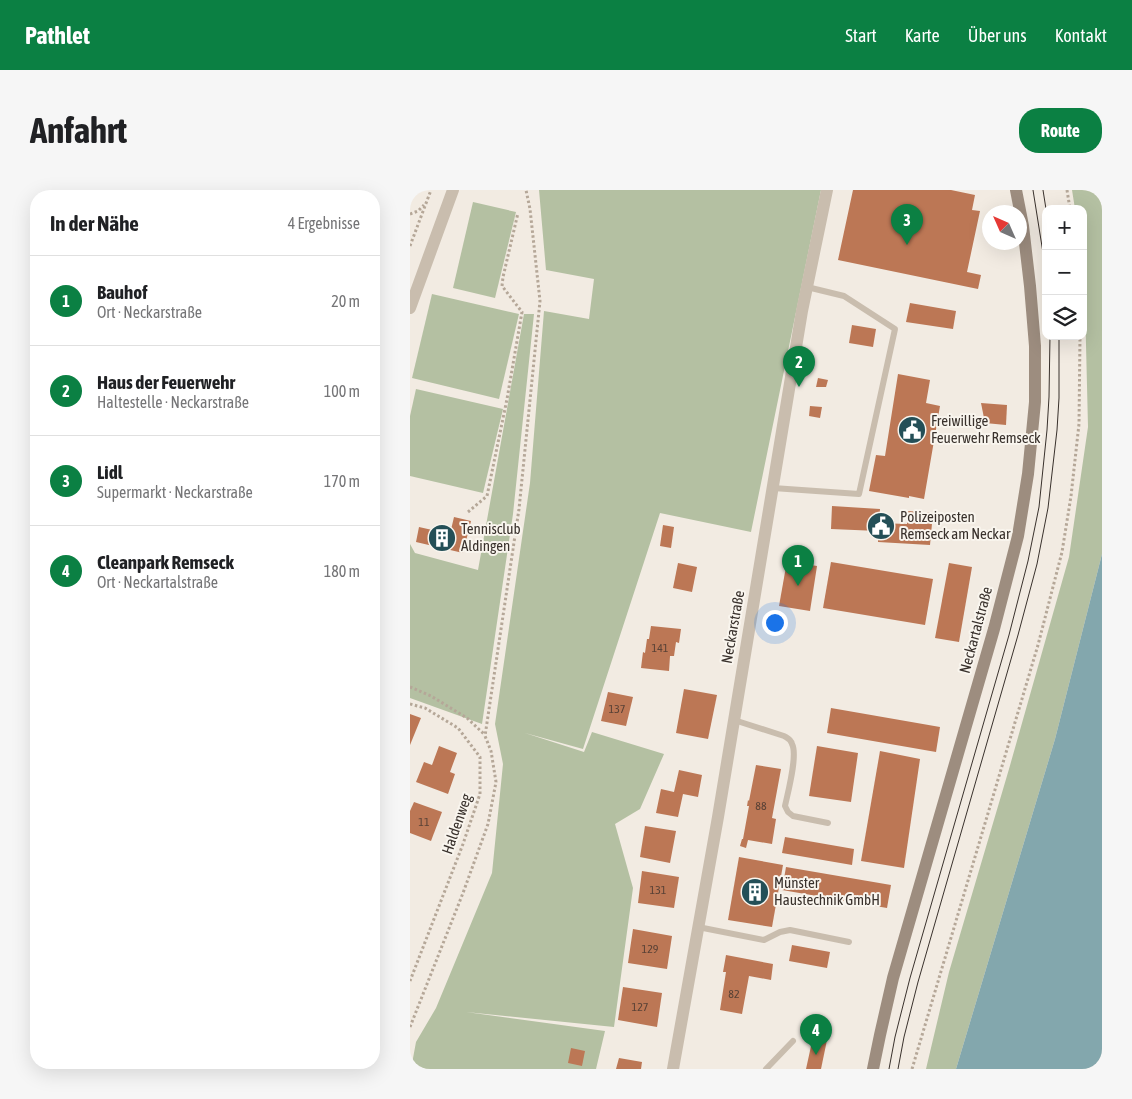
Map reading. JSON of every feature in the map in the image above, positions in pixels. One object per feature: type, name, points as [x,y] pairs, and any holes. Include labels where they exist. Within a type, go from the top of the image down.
[{"type":"main road","name":"Neckartalstraße","points":[[873,1069],[893,978],[994,629],[1018,536],[1028,474],[1035,402],[1035,346],[1030,286],[1016,190]]},
{"type":"street","points":[[410,308],[453,190]]},
{"type":"street","name":"Neckarstraße","points":[[673,1069],[807,287],[827,190]]},
{"type":"lane","points":[[773,488],[859,494],[895,329],[844,296],[807,287]]},
{"type":"lane","points":[[734,720],[784,736],[790,740],[793,744],[794,754],[785,806],[793,816],[828,823]]},
{"type":"lane","points":[[698,927],[764,940],[780,932],[790,930],[849,942]]},
{"type":"lane","points":[[766,1069],[793,1041]]},
{"type":"path","points":[[410,246],[431,190]]},
{"type":"path","points":[[485,736],[519,508],[540,301],[530,209],[526,190]]},
{"type":"path","points":[[1067,190],[1069,205]]},
{"type":"path","points":[[410,214],[418,211],[426,204]]},
{"type":"path","points":[[468,512],[487,496],[507,399],[522,312],[502,286],[518,213]]},
{"type":"path","points":[[912,1069],[1038,645],[1062,552],[1071,496],[1079,424],[1080,340]]},
{"type":"path","points":[[410,687],[431,696],[467,718],[485,736],[491,751],[496,782],[488,824],[410,1027]]},
{"type":"path","name":"Haldenweg","points":[[410,704],[425,708],[458,728],[480,757],[480,794],[463,844],[410,981]]},
{"type":"green space","points":[[539,190],[821,190],[751,532],[660,513],[583,749],[525,733],[584,752],[592,732],[664,754],[640,809],[615,824],[633,888],[614,1027],[466,1012],[605,1031],[596,1069],[411,1069],[416,1042],[436,1008],[492,873],[503,764],[495,724],[530,483],[544,311],[589,319],[594,279],[546,270]]},
{"type":"green space","points":[[1072,190],[1102,190],[1102,554],[1055,739],[956,1069],[926,1069],[949,972],[1069,557],[1088,427],[1086,340],[1087,205],[1074,205]]},
{"type":"green space","points":[[473,202],[516,212],[495,298],[453,288]]},
{"type":"green space","points":[[432,294],[519,314],[499,399],[412,378]]},
{"type":"green space","points":[[524,314],[534,314],[513,514],[482,724],[410,698],[410,544],[415,553],[478,570]]},
{"type":"green space","points":[[416,389],[503,409],[483,493],[410,476],[410,416]]},
{"type":"water","points":[[1102,554],[1102,1069],[956,1069],[1055,739]]},
{"type":"building","points":[[853,190],[951,190],[975,195],[972,210],[980,211],[967,272],[981,275],[978,289],[838,260]]},
{"type":"building","points":[[910,303],[956,311],[953,329],[906,322]]},
{"type":"building","points":[[852,325],[876,329],[873,347],[849,343]]},
{"type":"building","name":"Freiwillige Feuerwehr Remseck","points":[[898,374],[930,380],[926,403],[940,406],[924,499],[869,491],[876,455],[885,456]]},
{"type":"building","points":[[818,378],[828,380],[826,387],[816,387]]},
{"type":"building","points":[[981,403],[1007,405],[1006,425],[985,423]]},
{"type":"building","points":[[810,406],[822,407],[820,418],[809,416]]},
{"type":"building","name":"Polizeiposten Remseck am Neckar","points":[[832,506],[880,509],[879,523],[907,524],[908,511],[933,513],[930,545],[878,542],[878,531],[831,529]]},
{"type":"building","name":"Tennisclub Aldingen","points":[[454,517],[471,521],[463,553],[416,542],[419,527],[450,534]]},
{"type":"building","points":[[663,525],[674,527],[671,548],[660,546]]},
{"type":"building","points":[[787,561],[817,566],[810,611],[779,606]]},
{"type":"building","points":[[831,562],[933,579],[925,625],[823,608]]},
{"type":"building","points":[[678,563],[697,567],[692,592],[673,588]]},
{"type":"building","points":[[949,563],[972,567],[959,642],[935,638]]},
{"type":"building","points":[[651,626],[681,629],[679,643],[676,642],[674,656],[670,656],[669,671],[641,668],[643,652],[645,653]]},
{"type":"building","points":[[684,689],[717,695],[708,739],[676,733]]},
{"type":"building","points":[[608,692],[633,697],[626,726],[601,721]]},
{"type":"building","points":[[831,708],[940,727],[936,752],[827,733]]},
{"type":"building","points":[[410,714],[421,718],[410,745]]},
{"type":"building","points":[[439,746],[457,753],[450,772],[455,774],[448,794],[416,782],[424,762],[432,765]]},
{"type":"building","points":[[817,746],[858,753],[851,802],[809,796]]},
{"type":"building","points":[[880,751],[920,759],[904,868],[861,861]]},
{"type":"building","points":[[756,765],[781,769],[772,818],[776,819],[772,844],[748,840],[746,848],[740,846],[743,839],[749,806],[747,806],[748,800]]},
{"type":"building","points":[[679,770],[702,775],[698,797],[683,794],[678,817],[656,813],[661,789],[674,792]]},
{"type":"building","points":[[414,802],[442,812],[431,841],[410,833],[410,811]]},
{"type":"building","points":[[645,826],[676,831],[670,863],[640,857]]},
{"type":"building","points":[[785,837],[854,849],[852,865],[782,853]]},
{"type":"building","name":"Münster Haustechnik GmbH","points":[[739,857],[783,865],[772,927],[728,920]]},
{"type":"building","points":[[786,867],[891,885],[887,908],[782,890]]},
{"type":"building","points":[[642,871],[679,877],[674,908],[638,903]]},
{"type":"building","points":[[633,929],[672,936],[667,969],[628,963]]},
{"type":"building","points":[[792,945],[830,952],[827,968],[789,961]]},
{"type":"building","points":[[726,955],[773,964],[771,980],[749,976],[742,1014],[720,1010],[726,972],[723,972]]},
{"type":"building","points":[[623,987],[662,993],[657,1027],[618,1020]]},
{"type":"building","points":[[813,1037],[827,1040],[821,1069],[806,1069]]},
{"type":"building","points":[[571,1048],[585,1051],[582,1066],[568,1063]]},
{"type":"building","points":[[619,1058],[642,1062],[641,1069],[616,1069]]},
{"type":"tram line","points":[[1033,190],[1043,250]]},
{"type":"tram line","points":[[1043,190],[1045,205]]},
{"type":"tram line","points":[[889,1069],[910,978],[1009,635],[1028,561],[1039,507],[1047,430],[1050,340]]},
{"type":"tram line","points":[[898,1069],[918,982],[1037,564],[1048,508],[1057,430],[1059,340]]},
{"type":"place","name":"Lidl","points":[[907,245]]},
{"type":"place","name":"Haus der Feuerwehr","points":[[799,387]]},
{"type":"place","name":"Freiwillige Feuerwehr Remseck","points":[[912,430]]},
{"type":"place","name":"Polizeiposten Remseck am Neckar","points":[[881,526]]},
{"type":"place","name":"Tennisclub Aldingen","points":[[442,538]]},
{"type":"place","name":"Bauhof","points":[[798,586]]},
{"type":"place","name":"Münster Haustechnik GmbH","points":[[755,892]]},
{"type":"place","name":"Cleanpark Remseck","points":[[816,1055]]}]
